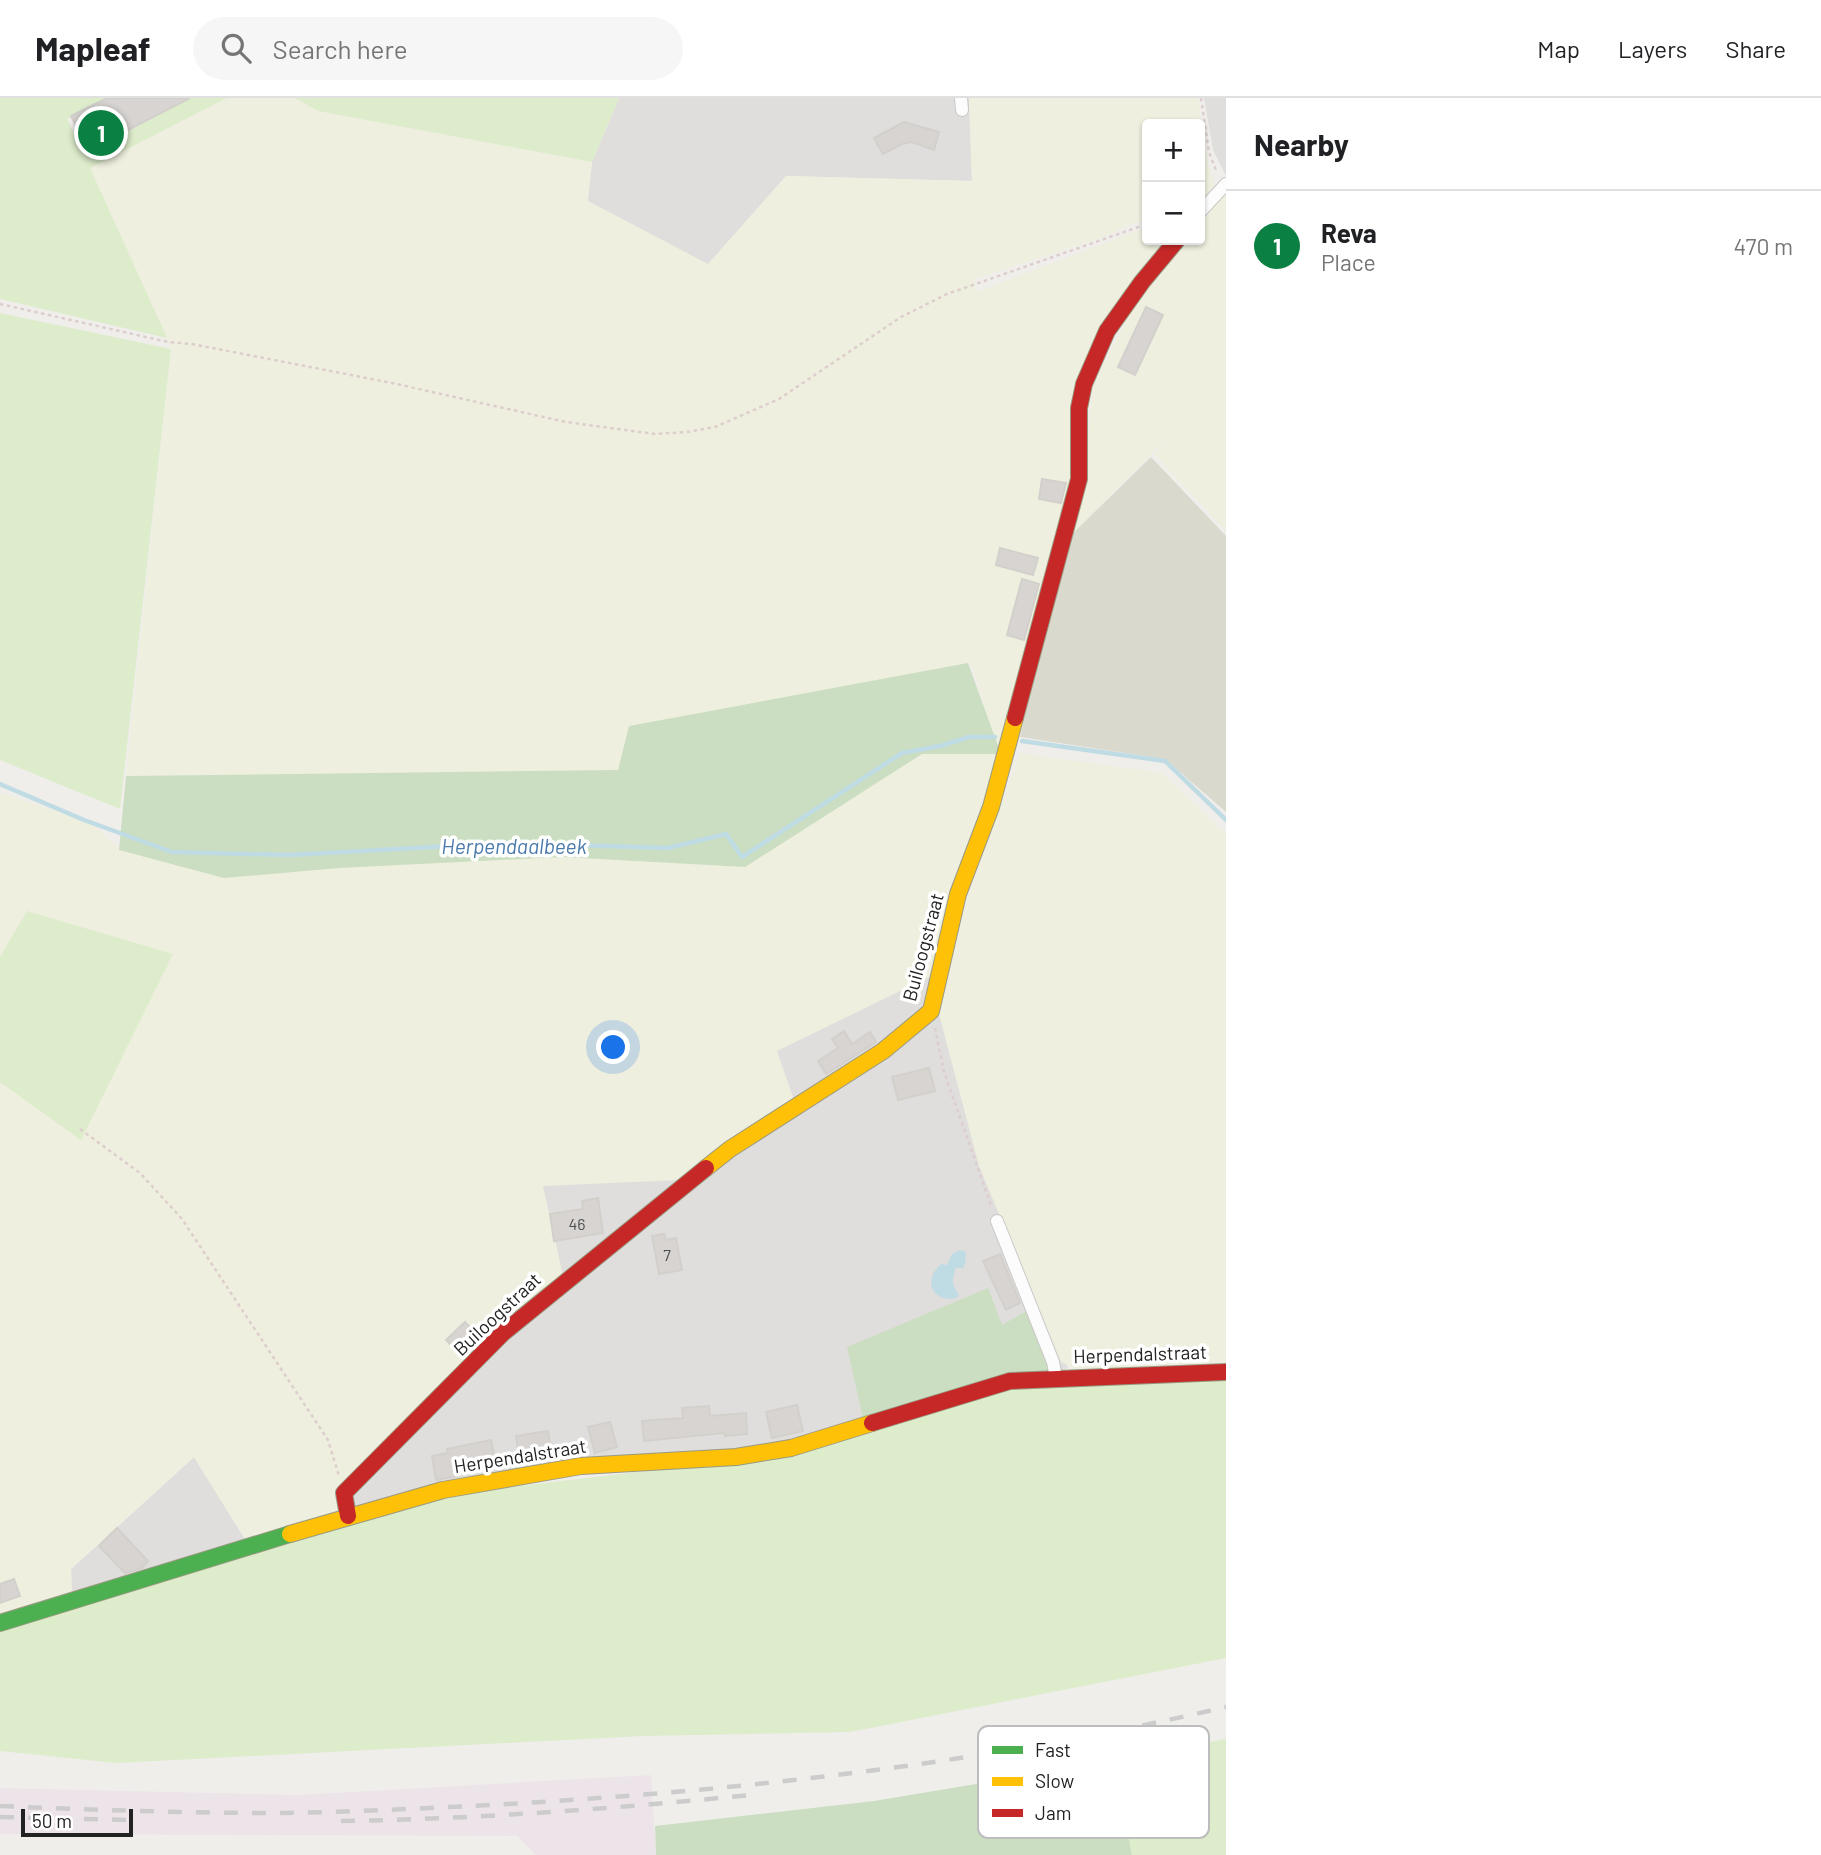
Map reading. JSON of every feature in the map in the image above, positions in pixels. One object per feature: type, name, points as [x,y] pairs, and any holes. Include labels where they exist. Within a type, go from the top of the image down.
[{"type":"street","points":[[1205,207],[1224,186]]},
{"type":"street","name":"Builoogstraat","points":[[344,1493],[503,1333],[559,1285],[730,1149],[883,1051],[930,1011],[958,894],[991,807],[1079,479],[1079,408],[1084,384],[1107,331],[1173,245]]},
{"type":"street","name":"Herpendalstraat","points":[[997,1222],[1053,1362],[1056,1378]]},
{"type":"street","name":"Herpendalstraat","points":[[0,1623],[348,1516],[443,1490],[581,1466],[736,1457],[792,1448],[1010,1381],[1226,1373]]},
{"type":"street","points":[[344,1493],[348,1516]]},
{"type":"path","points":[[1201,98],[1209,152],[1224,186]]},
{"type":"path","points":[[0,304],[168,342],[192,344],[392,383],[566,422],[655,434],[687,432],[715,427],[779,399],[901,317],[947,295],[1142,226]]},
{"type":"path","points":[[930,1011],[947,1083],[997,1222]]},
{"type":"path","points":[[80,1129],[140,1173],[182,1219],[328,1440],[344,1493]]},
{"type":"shaded area","points":[[619,98],[969,98],[972,181],[786,176],[708,265],[587,201],[592,162]]},
{"type":"shaded area","points":[[1204,98],[1226,98],[1226,176],[1213,150]]},
{"type":"shaded area","points":[[1151,457],[1226,536],[1226,812],[1165,759],[1020,737],[1066,540]]},
{"type":"shaded area","points":[[939,970],[979,1154],[1068,1368],[829,1438],[443,1490],[348,1516],[344,1493],[541,1182],[773,1050]]},
{"type":"shaded area","points":[[194,1457],[248,1544],[72,1597],[71,1569]]},
{"type":"shaded area","points":[[651,1775],[656,1855],[536,1855],[517,1836],[0,1834],[0,1788],[298,1795]]},
{"type":"green space","points":[[0,98],[106,98],[67,119],[84,154],[189,98],[227,98],[90,168],[167,338],[0,299]]},
{"type":"green space","points":[[227,98],[295,98],[318,111],[592,162],[588,201],[708,264],[786,176],[972,181],[969,98],[1199,98],[1200,119],[1142,119],[1142,220],[1098,239],[974,279],[977,292],[1142,229],[1142,245],[1166,245],[1078,384],[1073,468],[1001,758],[937,973],[777,1051],[794,1100],[680,1180],[543,1186],[563,1276],[337,1490],[339,1512],[248,1544],[194,1457],[71,1569],[72,1597],[0,1618],[0,793],[88,821],[122,850],[924,748],[999,751],[972,667],[962,653],[970,667],[632,728],[621,772],[126,776],[171,349],[90,168]]},
{"type":"green space","points":[[295,98],[619,98],[592,162],[318,111]]},
{"type":"green space","points":[[1205,148],[1207,159],[1216,189],[1205,194]]},
{"type":"green space","points":[[1226,193],[1226,531],[1154,454],[1176,429],[1067,539],[1085,469],[1093,385],[1146,282],[1179,245],[1205,245],[1205,214]]},
{"type":"green space","points":[[0,313],[171,349],[120,809],[0,760]]},
{"type":"green space","points":[[968,663],[1001,754],[922,754],[745,867],[563,857],[339,868],[224,878],[119,850],[126,776],[618,770],[629,726]]},
{"type":"green space","points":[[1020,753],[1163,773],[1226,834],[1226,1362],[1075,1369],[1061,1362],[979,1166],[939,1014],[968,896]]},
{"type":"green space","points":[[27,911],[173,954],[81,1140],[0,1082],[0,957]]},
{"type":"green space","points":[[988,1288],[1002,1325],[1032,1308],[1056,1378],[865,1427],[847,1347]]},
{"type":"green space","points":[[1226,1378],[1226,1658],[850,1732],[643,1736],[116,1763],[0,1751],[0,1628],[451,1494],[773,1456],[1012,1387]]},
{"type":"green space","points":[[1226,1739],[1226,1855],[1132,1855],[1129,1838],[1209,1838],[1209,1742]]},
{"type":"green space","points":[[978,1784],[978,1838],[1129,1838],[1132,1855],[656,1855],[655,1826],[874,1801]]},
{"type":"water","points":[[960,1250],[966,1252],[965,1264],[963,1268],[956,1268],[953,1282],[959,1294],[957,1298],[941,1297],[932,1289],[932,1277],[941,1264],[947,1265],[952,1254]]},
{"type":"building","points":[[107,98],[190,98],[89,150],[71,116]]},
{"type":"building","points":[[904,122],[939,132],[934,150],[912,142],[883,154],[874,138]]},
{"type":"building","points":[[1146,307],[1163,315],[1135,375],[1118,367]]},
{"type":"building","points":[[1042,479],[1066,483],[1061,503],[1039,499]]},
{"type":"building","points":[[1000,548],[1038,558],[1033,575],[996,565]]},
{"type":"building","points":[[1022,579],[1039,584],[1024,640],[1007,635]]},
{"type":"building","points":[[844,1031],[852,1044],[870,1032],[876,1042],[826,1074],[818,1061],[838,1048],[832,1039]]},
{"type":"building","points":[[929,1068],[935,1091],[898,1100],[892,1077]]},
{"type":"building","points":[[598,1198],[603,1233],[554,1241],[550,1214],[583,1209],[582,1201]]},
{"type":"building","points":[[664,1234],[666,1240],[676,1238],[682,1270],[659,1274],[652,1236]]},
{"type":"building","points":[[1000,1254],[1020,1303],[1006,1310],[983,1261]]},
{"type":"building","points":[[465,1322],[476,1333],[458,1352],[446,1340]]},
{"type":"building","points":[[797,1405],[803,1431],[772,1438],[766,1412]]},
{"type":"building","points":[[709,1406],[710,1416],[746,1413],[747,1434],[725,1436],[725,1433],[644,1441],[642,1421],[683,1418],[682,1408]]},
{"type":"building","points":[[610,1422],[617,1447],[595,1453],[588,1427]]},
{"type":"building","points":[[548,1431],[551,1452],[519,1457],[516,1436]]},
{"type":"building","points":[[491,1440],[496,1464],[458,1471],[459,1476],[436,1480],[432,1456],[448,1453],[447,1449]]},
{"type":"building","points":[[117,1528],[148,1561],[142,1568],[125,1573],[99,1546]]},
{"type":"building","points":[[14,1579],[20,1596],[0,1603],[0,1584]]},
{"type":"waterway","name":"Herpendaalbeek","points":[[0,784],[84,820],[172,852],[290,855],[504,843],[668,848],[726,834],[742,857],[902,753],[969,737],[995,737]]},
{"type":"waterway","name":"Herpendaalbeek","points":[[1022,741],[1165,761],[1226,820]]},
{"type":"railway","points":[[1138,1726],[1226,1707]]},
{"type":"railway","points":[[0,1806],[279,1813],[508,1804],[779,1782],[978,1755]]},
{"type":"railway","points":[[341,1821],[551,1812],[760,1794]]},
{"type":"railway","points":[[0,1817],[131,1820]]},
{"type":"traffic: fast","points":[[0,1623],[290,1534]]},
{"type":"traffic: slow","points":[[706,1168],[730,1149],[883,1051],[931,1011],[958,894],[991,807],[1015,718]]},
{"type":"traffic: slow","points":[[290,1534],[443,1490],[581,1466],[736,1457],[791,1448],[872,1423]]},
{"type":"traffic: jam","points":[[1015,718],[1079,479],[1079,408],[1084,384],[1107,331],[1173,245]]},
{"type":"traffic: jam","points":[[348,1516],[344,1493],[503,1333],[706,1168]]},
{"type":"traffic: jam","points":[[872,1423],[1010,1381],[1226,1372]]},
{"type":"place","name":"Reva","points":[[101,133]]}]
